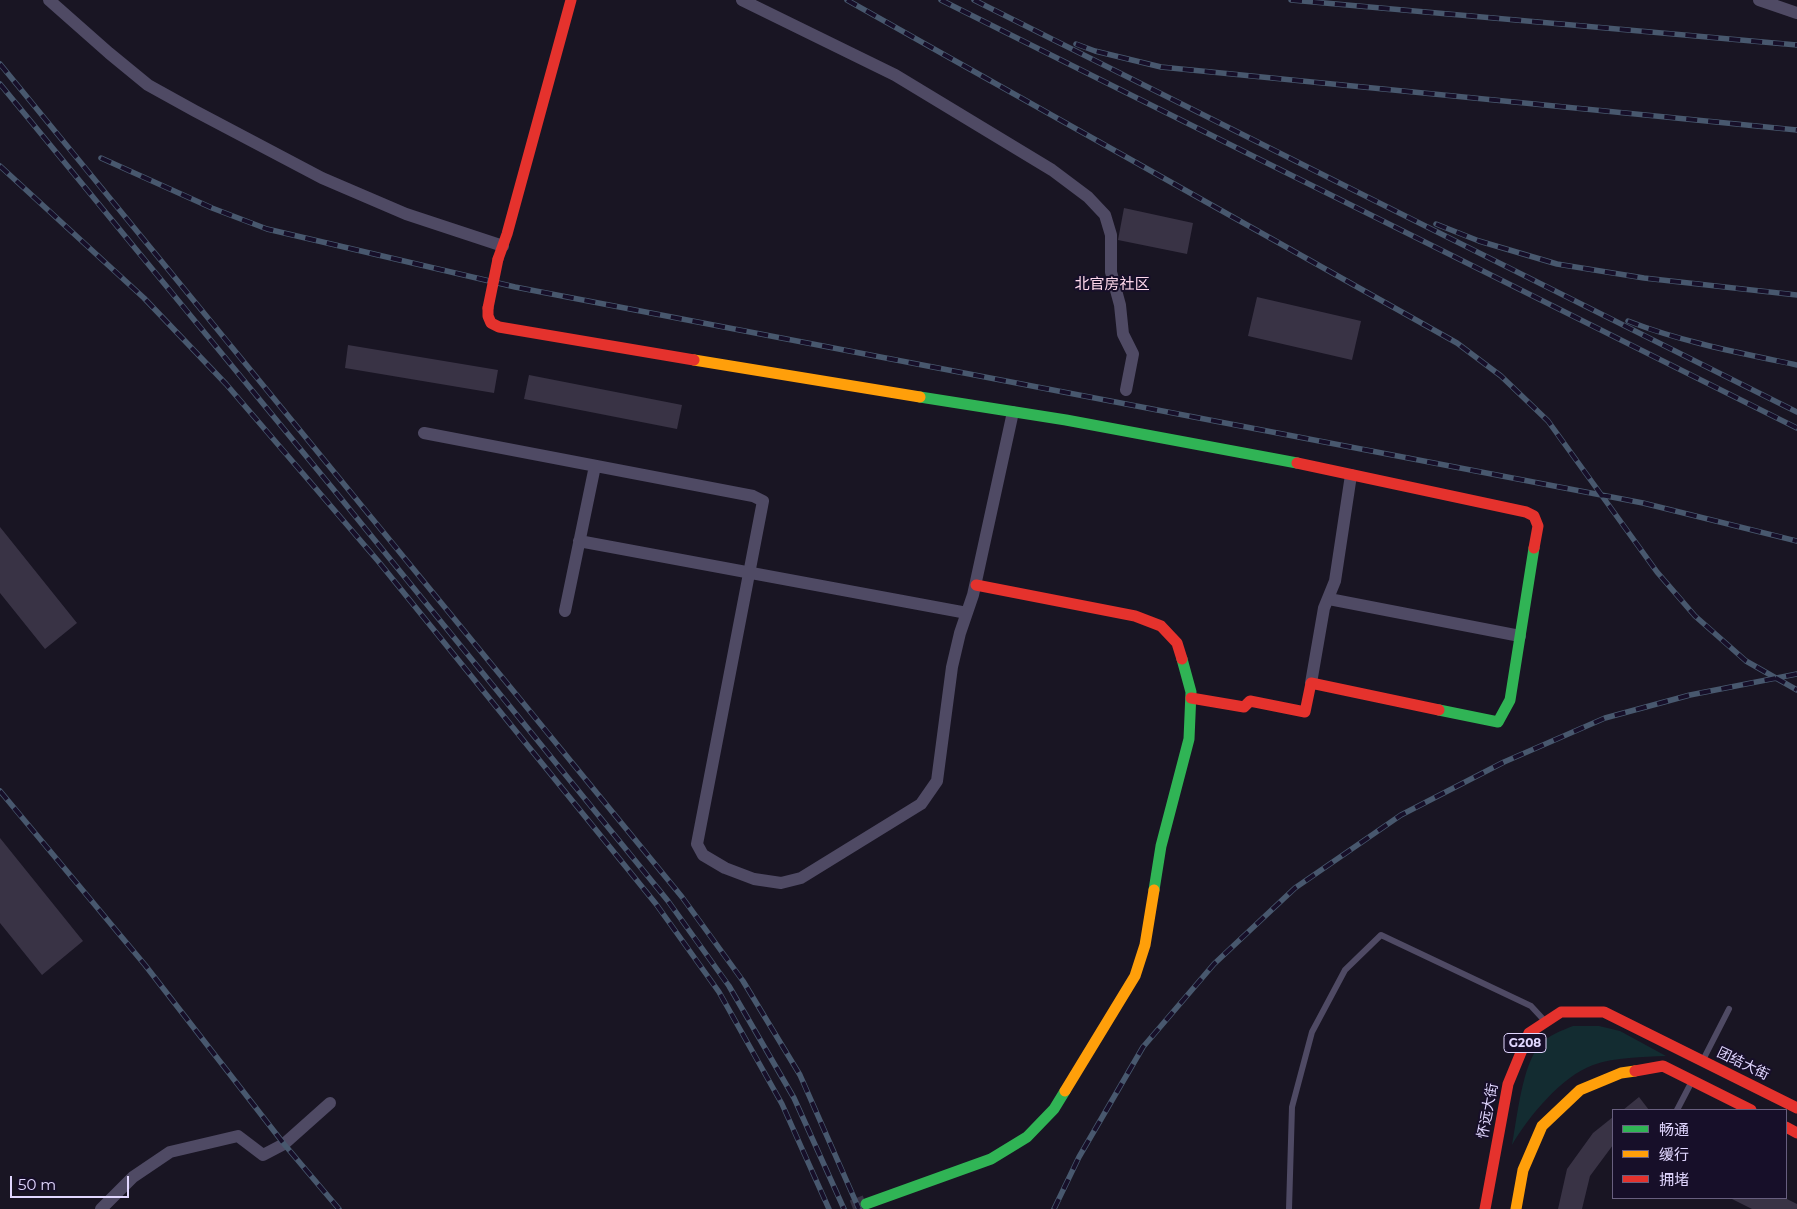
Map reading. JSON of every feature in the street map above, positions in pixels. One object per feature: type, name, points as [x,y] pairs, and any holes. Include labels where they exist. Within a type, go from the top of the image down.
[{"type":"main road","points":[[571,0],[498,259],[488,308],[490,323],[499,327],[840,385],[1066,420],[1272,458],[1526,512],[1534,516],[1538,526],[1510,700],[1498,722],[1311,683],[1305,712],[1250,701],[1244,707],[1191,698]]},
{"type":"main road","points":[[866,1204],[991,1159],[1027,1137],[1054,1109],[1135,976],[1146,945],[1161,846],[1189,739],[1191,692],[1177,643],[1161,626],[1135,616],[976,584]]},
{"type":"main road","name":"怀远大街","points":[[1485,1209],[1508,1084],[1529,1033],[1561,1012],[1604,1012],[1676,1047]]},
{"type":"main road","name":"团结大街","points":[[1676,1047],[1698,1071],[1750,1109]]},
{"type":"main road","name":"团结大街","points":[[1516,1209],[1523,1170],[1542,1126],[1580,1090],[1621,1073],[1663,1066],[1698,1071],[1797,1108]]},
{"type":"street","points":[[49,0],[108,53],[148,85],[195,111],[322,178],[406,214],[503,246]]},
{"type":"street","points":[[742,0],[895,75],[1052,170],[1088,197],[1104,215],[1111,235],[1111,272],[1120,305],[1123,334],[1132,354],[1126,390]]},
{"type":"street","points":[[1759,0],[1797,12]]},
{"type":"street","points":[[424,433],[753,496],[762,501],[698,844],[703,855],[725,868],[754,879],[781,883],[801,878],[921,804],[937,781],[952,667],[960,633],[976,584],[1013,412]]},
{"type":"street","points":[[565,611],[594,466]]},
{"type":"street","points":[[1311,683],[1324,608],[1335,581],[1350,475]]},
{"type":"street","points":[[579,541],[967,613]]},
{"type":"street","points":[[1329,599],[1520,636]]},
{"type":"street","points":[[101,1209],[133,1177],[170,1152],[238,1136],[264,1155],[284,1144],[330,1103]]},
{"type":"lane","points":[[1289,1209],[1292,1107],[1312,1032],[1345,970],[1381,935],[1531,1006],[1546,1022]]},
{"type":"lane","points":[[1678,1109],[1729,1009]]},
{"type":"green space","points":[[1573,1026],[1599,1026],[1620,1031],[1666,1056],[1611,1060],[1581,1070],[1558,1088],[1536,1110],[1512,1145],[1525,1078],[1534,1054],[1547,1039]]},
{"type":"building","points":[[1124,208],[1193,223],[1187,254],[1118,240]]},
{"type":"building","points":[[1257,297],[1361,321],[1352,360],[1248,336]]},
{"type":"building","points":[[348,345],[498,370],[494,393],[345,368]]},
{"type":"building","points":[[529,375],[682,405],[677,429],[524,399]]},
{"type":"building","points":[[0,527],[77,623],[45,649],[0,593]]},
{"type":"building","points":[[0,838],[83,941],[42,975],[0,923]]},
{"type":"building","points":[[1639,1097],[1648,1109],[1624,1109]]},
{"type":"building","points":[[1612,1118],[1612,1146],[1590,1176],[1582,1209],[1558,1209],[1567,1169],[1593,1133]]},
{"type":"building","points":[[1732,1199],[1787,1199],[1797,1204],[1797,1209],[1752,1209]]},
{"type":"tunnel","points":[[853,1209],[866,1204]]},
{"type":"railway","points":[[847,0],[1457,343],[1501,376],[1548,421],[1657,572],[1695,616],[1746,661],[1797,690]]},
{"type":"railway","points":[[941,0],[1797,428]]},
{"type":"railway","points":[[974,0],[1797,412]]},
{"type":"railway","points":[[1291,0],[1797,45]]},
{"type":"railway","points":[[1076,44],[1095,51],[1161,67],[1797,130]]},
{"type":"railway","points":[[0,64],[682,897],[743,981],[800,1075],[859,1209]]},
{"type":"railway","points":[[0,84],[334,490],[668,901],[729,986],[794,1098],[844,1209]]},
{"type":"railway","points":[[101,158],[212,208],[267,229],[515,287],[1643,503],[1797,541]]},
{"type":"railway","points":[[0,166],[144,298],[226,384],[378,561],[656,904],[719,992],[782,1104],[829,1209]]},
{"type":"railway","points":[[1436,224],[1479,241],[1557,264],[1644,278],[1797,295]]},
{"type":"railway","points":[[1628,321],[1690,341],[1797,365]]},
{"type":"railway","points":[[1054,1209],[1079,1157],[1143,1047],[1214,964],[1295,888],[1401,815],[1504,762],[1605,718],[1690,695],[1797,674]]},
{"type":"railway","points":[[0,791],[145,965],[284,1144],[339,1209]]},
{"type":"traffic: fast","points":[[920,397],[1066,420],[1297,463]]},
{"type":"traffic: fast","points":[[1439,710],[1498,722],[1510,700],[1534,548]]},
{"type":"traffic: fast","points":[[1154,890],[1161,846],[1189,739],[1191,692],[1182,659]]},
{"type":"traffic: fast","points":[[866,1204],[991,1159],[1027,1137],[1054,1109],[1065,1091]]},
{"type":"traffic: slow","points":[[694,360],[920,397]]},
{"type":"traffic: slow","points":[[1065,1091],[1135,976],[1145,945],[1154,890]]},
{"type":"traffic: slow","points":[[1516,1209],[1523,1170],[1542,1126],[1580,1090],[1621,1073],[1635,1071]]},
{"type":"traffic: jam","points":[[498,259],[507,234],[571,0]]},
{"type":"traffic: jam","points":[[488,308],[498,259]]},
{"type":"traffic: jam","points":[[488,308],[488,316],[491,323],[499,327],[694,360]]},
{"type":"traffic: jam","points":[[1297,463],[1526,512],[1534,516],[1538,526],[1534,548]]},
{"type":"traffic: jam","points":[[976,585],[1135,616],[1161,626],[1177,643],[1182,659]]},
{"type":"traffic: jam","points":[[1191,698],[1244,707],[1250,701],[1305,712],[1311,683],[1439,710]]},
{"type":"traffic: jam","points":[[1485,1209],[1508,1084],[1529,1033],[1561,1012],[1604,1012],[1797,1108]]},
{"type":"traffic: jam","points":[[1635,1071],[1663,1066],[1749,1109]]},
{"type":"traffic: jam","points":[[1787,1128],[1797,1133]]},
{"type":"district","name":"北官房社区","points":[[1112,285]]}]
